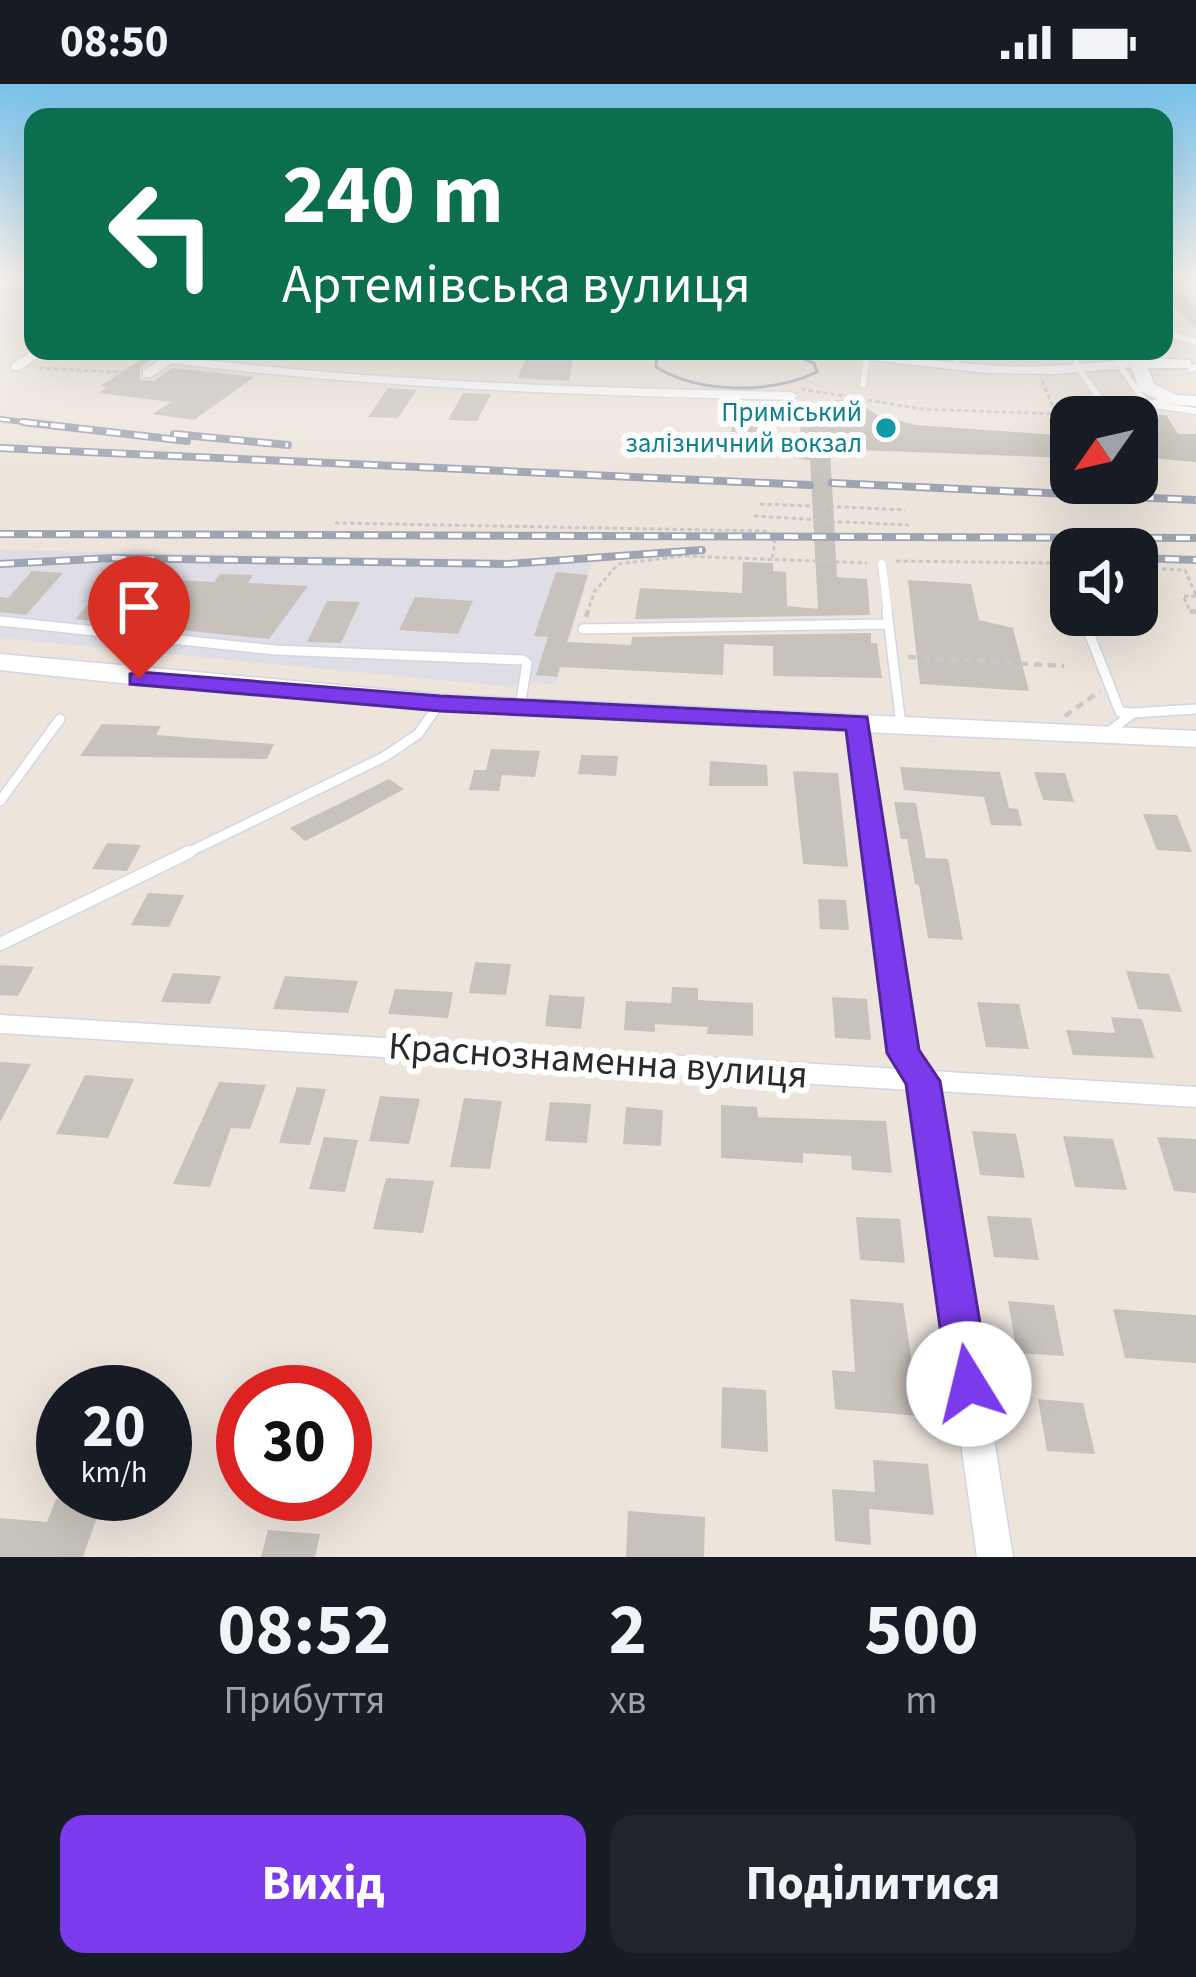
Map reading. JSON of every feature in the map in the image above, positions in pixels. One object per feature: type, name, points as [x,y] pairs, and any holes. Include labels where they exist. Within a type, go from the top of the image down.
[{"type":"main road","points":[[1128,363],[1185,363]]},
{"type":"main road","points":[[1128,363],[1153,392],[1196,401]]},
{"type":"main road","points":[[0,662],[181,684],[440,704],[1196,740]]},
{"type":"street","points":[[16,367],[26,360]]},
{"type":"street","points":[[147,374],[168,360]]},
{"type":"street","points":[[206,360],[290,374],[565,391],[794,393]]},
{"type":"street","points":[[893,360],[1038,370],[1128,363]]},
{"type":"street","points":[[858,723],[903,1053],[923,1081],[995,1557]]},
{"type":"street","name":"Краснознаменна вулиця","points":[[0,1024],[1196,1096]]},
{"type":"lane","points":[[862,385],[866,360]]},
{"type":"lane","points":[[955,367],[958,360]]},
{"type":"lane","points":[[1076,360],[1099,396]]},
{"type":"lane","points":[[1128,363],[1143,396]]},
{"type":"lane","points":[[1158,402],[1174,400]]},
{"type":"lane","points":[[1158,406],[1196,411]]},
{"type":"lane","points":[[882,564],[901,725]]},
{"type":"lane","points":[[0,621],[275,650],[523,659],[527,663],[520,707]]},
{"type":"lane","points":[[583,629],[654,633],[787,623],[887,624]]},
{"type":"lane","points":[[1090,636],[1120,712],[1196,709]]},
{"type":"lane","points":[[0,944],[384,757],[418,734],[440,704]]},
{"type":"lane","points":[[1106,735],[1132,713]]},
{"type":"lane","points":[[0,801],[60,719]]},
{"type":"path","points":[[16,367],[147,374]]},
{"type":"path","points":[[1038,370],[1050,400]]},
{"type":"path","points":[[794,393],[829,389],[847,398],[904,407],[1050,415]]},
{"type":"path","points":[[760,504],[811,506]]},
{"type":"path","points":[[822,506],[905,510]]},
{"type":"path","points":[[754,516],[909,525]]},
{"type":"path","points":[[335,523],[767,531],[775,542],[772,560]]},
{"type":"path","points":[[583,629],[594,592],[618,564],[683,556],[882,564],[904,559],[1050,562]]},
{"type":"path","points":[[1162,568],[1184,570],[1196,596],[1184,596],[1190,611],[1196,612]]},
{"type":"path","points":[[891,656],[1064,666]]},
{"type":"path","points":[[1064,717],[1109,684]]},
{"type":"shaded area","points":[[0,550],[592,561],[556,685],[517,681],[514,687],[0,638]]},
{"type":"building","points":[[140,360],[151,360],[140,367],[140,380],[154,381],[173,368],[254,377],[194,420],[153,414],[171,402],[98,393],[108,387],[100,386]]},
{"type":"building","points":[[525,360],[572,360],[569,381],[518,378]]},
{"type":"building","points":[[388,388],[417,390],[398,418],[368,417]]},
{"type":"building","points":[[463,393],[491,394],[477,421],[448,420]]},
{"type":"building","points":[[836,400],[858,402],[879,416],[916,425],[1050,435],[1050,457],[830,449],[837,577],[867,579],[870,615],[635,619],[640,588],[742,593],[743,562],[773,563],[773,571],[786,572],[787,606],[818,609],[810,460],[799,459],[801,415]]},
{"type":"building","points":[[733,412],[768,414],[767,438],[731,436]]},
{"type":"building","points":[[1158,415],[1166,415],[1178,434],[1196,434],[1196,462],[1158,459]]},
{"type":"building","points":[[32,571],[63,573],[26,615],[0,612],[0,597],[8,598]]},
{"type":"building","points":[[556,572],[588,575],[567,642],[631,645],[632,637],[871,633],[882,678],[773,676],[773,646],[724,644],[723,675],[560,667],[557,677],[536,675],[548,637],[534,636]]},
{"type":"building","points":[[220,574],[253,575],[248,583],[308,586],[269,639],[75,619],[91,602],[111,604],[131,578],[214,582]]},
{"type":"building","points":[[908,580],[971,584],[979,620],[1013,628],[1029,691],[920,684]]},
{"type":"building","points":[[415,597],[473,601],[458,634],[399,630]]},
{"type":"building","points":[[327,601],[360,602],[341,643],[307,642]]},
{"type":"building","points":[[102,724],[161,726],[156,735],[274,744],[267,759],[80,756]]},
{"type":"building","points":[[491,749],[540,751],[535,777],[502,775],[499,791],[469,790],[474,770],[486,770]]},
{"type":"building","points":[[581,755],[618,756],[616,776],[578,774]]},
{"type":"building","points":[[710,761],[767,765],[768,786],[709,786]]},
{"type":"building","points":[[900,767],[1000,772],[1009,808],[1018,809],[1022,826],[991,825],[984,797],[904,790]]},
{"type":"building","points":[[793,771],[838,773],[848,867],[803,864]]},
{"type":"building","points":[[1034,772],[1065,773],[1074,802],[1043,800]]},
{"type":"building","points":[[389,779],[404,789],[305,841],[290,828]]},
{"type":"building","points":[[894,802],[916,803],[926,858],[948,859],[963,940],[928,938],[919,885],[915,884],[907,839],[901,839]]},
{"type":"building","points":[[1143,814],[1177,815],[1192,852],[1157,850]]},
{"type":"building","points":[[107,843],[141,845],[127,871],[92,869]]},
{"type":"building","points":[[148,893],[184,895],[169,927],[131,925]]},
{"type":"building","points":[[818,899],[846,900],[849,930],[820,929]]},
{"type":"building","points":[[475,962],[511,964],[506,995],[469,993]]},
{"type":"building","points":[[0,965],[34,967],[18,996],[0,995]]},
{"type":"building","points":[[1126,971],[1169,974],[1182,1012],[1138,1009]]},
{"type":"building","points":[[173,973],[221,976],[210,1004],[161,1002]]},
{"type":"building","points":[[285,976],[358,981],[348,1013],[273,1009]]},
{"type":"building","points":[[672,987],[698,988],[698,1000],[753,1003],[753,1036],[707,1034],[708,1027],[655,1024],[655,1032],[624,1030],[626,1001],[671,1003]]},
{"type":"building","points":[[395,989],[453,992],[448,1018],[388,1014]]},
{"type":"building","points":[[549,995],[585,997],[581,1029],[545,1026]]},
{"type":"building","points":[[832,997],[867,999],[871,1040],[835,1038]]},
{"type":"building","points":[[977,1002],[1019,1004],[1029,1049],[986,1047]]},
{"type":"building","points":[[1111,1017],[1142,1019],[1154,1058],[1073,1055],[1066,1030],[1115,1033]]},
{"type":"building","points":[[0,1062],[31,1064],[0,1122]]},
{"type":"building","points":[[85,1075],[134,1079],[108,1138],[56,1134]]},
{"type":"building","points":[[219,1082],[266,1085],[250,1129],[231,1128],[210,1187],[173,1184]]},
{"type":"building","points":[[297,1087],[326,1089],[310,1145],[279,1143]]},
{"type":"building","points":[[380,1096],[420,1099],[409,1144],[369,1141]]},
{"type":"building","points":[[464,1098],[502,1101],[490,1169],[450,1167]]},
{"type":"building","points":[[550,1102],[591,1104],[587,1143],[545,1141]]},
{"type":"building","points":[[721,1105],[757,1107],[758,1117],[886,1121],[892,1173],[852,1170],[851,1156],[803,1153],[803,1163],[721,1158]]},
{"type":"building","points":[[626,1107],[663,1110],[661,1146],[623,1144]]},
{"type":"building","points":[[972,1131],[1016,1134],[1025,1178],[980,1175]]},
{"type":"building","points":[[1063,1136],[1113,1139],[1127,1190],[1075,1187]]},
{"type":"building","points":[[324,1137],[358,1140],[345,1192],[309,1189]]},
{"type":"building","points":[[1157,1137],[1196,1139],[1196,1193],[1174,1191]]},
{"type":"building","points":[[386,1178],[434,1181],[423,1233],[373,1229]]},
{"type":"building","points":[[987,1216],[1031,1218],[1039,1260],[994,1257]]},
{"type":"building","points":[[856,1217],[900,1219],[905,1263],[860,1260]]},
{"type":"building","points":[[850,1299],[903,1303],[920,1416],[835,1409],[832,1370],[855,1372]]},
{"type":"building","points":[[1008,1301],[1054,1305],[1064,1356],[1017,1353]]},
{"type":"building","points":[[1113,1309],[1196,1315],[1196,1363],[1125,1358]]},
{"type":"building","points":[[722,1387],[766,1390],[768,1452],[721,1448]]},
{"type":"building","points":[[1038,1399],[1083,1403],[1095,1454],[1047,1451]]},
{"type":"building","points":[[873,1460],[928,1464],[934,1515],[869,1509],[871,1545],[835,1541],[832,1489],[875,1492]]},
{"type":"building","points":[[628,1511],[705,1517],[704,1557],[626,1557]]},
{"type":"building","points":[[0,1518],[96,1521],[83,1557],[0,1557]]},
{"type":"building","points":[[268,1530],[320,1534],[315,1557],[261,1557]]},
{"type":"tram line","points":[[656,360],[656,367],[674,376],[736,388],[779,384],[817,372],[807,360]]},
{"type":"railway","points":[[0,419],[37,424]]},
{"type":"railway","points":[[23,422],[37,424]]},
{"type":"railway","points":[[37,424],[187,441]]},
{"type":"railway","points":[[37,424],[48,425]]},
{"type":"railway","points":[[174,434],[288,445]]},
{"type":"railway","points":[[0,448],[810,485]]},
{"type":"railway","points":[[832,483],[1196,500]]},
{"type":"railway","points":[[0,534],[1196,538]]},
{"type":"railway","points":[[0,564],[112,558],[507,564],[702,550]]},
{"type":"railway","points":[[1158,559],[1196,560]]},
{"type":"place","name":"Приміський залізничний вокзал","points":[[886,428]]},
{"type":"route","points":[[139,679],[440,704],[858,723],[903,1053],[923,1081],[969,1384]]}]
